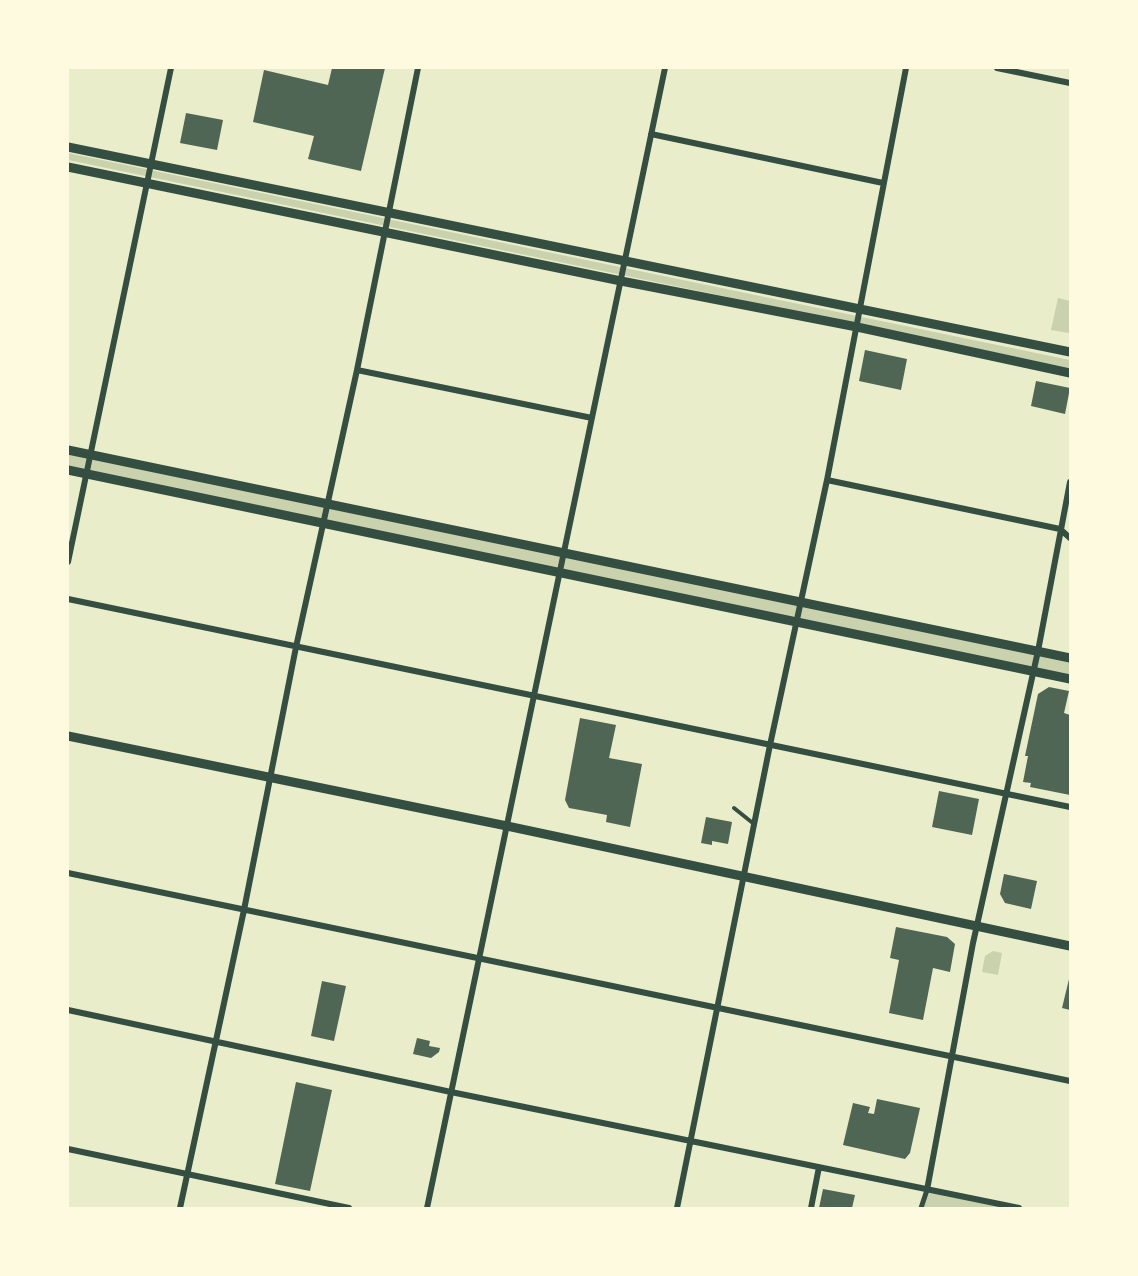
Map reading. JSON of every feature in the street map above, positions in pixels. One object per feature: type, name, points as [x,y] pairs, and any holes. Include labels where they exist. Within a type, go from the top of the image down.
[{"type":"street","points":[[68,562],[171,68]]},
{"type":"street","points":[[180,1209],[244,910],[296,647],[357,370],[418,68]]},
{"type":"street","points":[[427,1209],[665,68]]},
{"type":"street","points":[[677,1209],[743,876],[827,480],[906,68]]},
{"type":"street","points":[[997,68],[1071,82]]},
{"type":"street","points":[[651,134],[883,183]]},
{"type":"street","points":[[68,147],[1071,352]]},
{"type":"street","points":[[68,167],[384,233],[856,327],[1071,373]]},
{"type":"street","points":[[357,370],[592,418]]},
{"type":"street","points":[[68,450],[1071,658]]},
{"type":"street","points":[[68,470],[1071,679]]},
{"type":"street","points":[[827,480],[1060,529],[1071,538]]},
{"type":"street","points":[[921,1209],[927,1190],[976,927],[1034,671],[1071,482]]},
{"type":"street","points":[[68,599],[1071,807]]},
{"type":"street","points":[[68,736],[507,826],[1071,946]]},
{"type":"street","points":[[68,873],[1071,1081]]},
{"type":"street","points":[[68,1010],[451,1092],[1019,1209]]},
{"type":"street","points":[[68,1149],[349,1209]]},
{"type":"street","points":[[811,1209],[819,1167]]},
{"type":"lane","points":[[734,808],[754,824]]},
{"type":"green space","points":[[68,153],[1070,360],[1070,368],[68,160]]},
{"type":"green space","points":[[1058,298],[1070,301],[1069,333],[1051,330]]},
{"type":"green space","points":[[68,450],[1070,658],[1070,679],[68,470]]},
{"type":"green space","points":[[993,951],[1002,953],[998,975],[982,972],[985,956]]},
{"type":"green space","points":[[930,1188],[1022,1208],[922,1208]]},
{"type":"building","points":[[332,68],[385,68],[361,171],[308,159],[314,136],[253,122],[264,70],[328,85]]},
{"type":"building","points":[[186,113],[223,120],[217,150],[180,143]]},
{"type":"building","points":[[865,350],[907,359],[901,390],[859,381]]},
{"type":"building","points":[[1036,381],[1070,388],[1065,414],[1031,406]]},
{"type":"building","points":[[1049,687],[1069,691],[1064,713],[1070,715],[1070,795],[1030,787],[1031,783],[1023,782],[1028,756],[1025,756],[1038,694]]},
{"type":"building","points":[[580,718],[616,725],[609,758],[642,764],[630,827],[606,822],[607,815],[569,808],[565,800]]},
{"type":"building","points":[[939,791],[979,799],[972,835],[932,827]]},
{"type":"building","points":[[706,817],[732,822],[728,844],[712,841],[712,845],[701,843]]},
{"type":"building","points":[[1004,874],[1037,881],[1031,909],[1005,903],[1000,894]]},
{"type":"building","points":[[896,927],[947,937],[955,944],[950,972],[933,968],[923,1020],[889,1013],[899,960],[890,958]]},
{"type":"building","points":[[1070,975],[1070,1010],[1062,1008]]},
{"type":"building","points":[[322,981],[346,986],[334,1041],[311,1036]]},
{"type":"building","points":[[417,1038],[430,1041],[429,1046],[440,1048],[439,1052],[431,1058],[413,1054]]},
{"type":"building","points":[[296,1082],[332,1090],[310,1191],[275,1184]]},
{"type":"building","points":[[877,1099],[920,1108],[910,1153],[905,1159],[843,1145],[853,1103],[870,1107],[868,1113],[874,1114]]},
{"type":"building","points":[[823,1189],[855,1195],[852,1208],[819,1208]]}]
